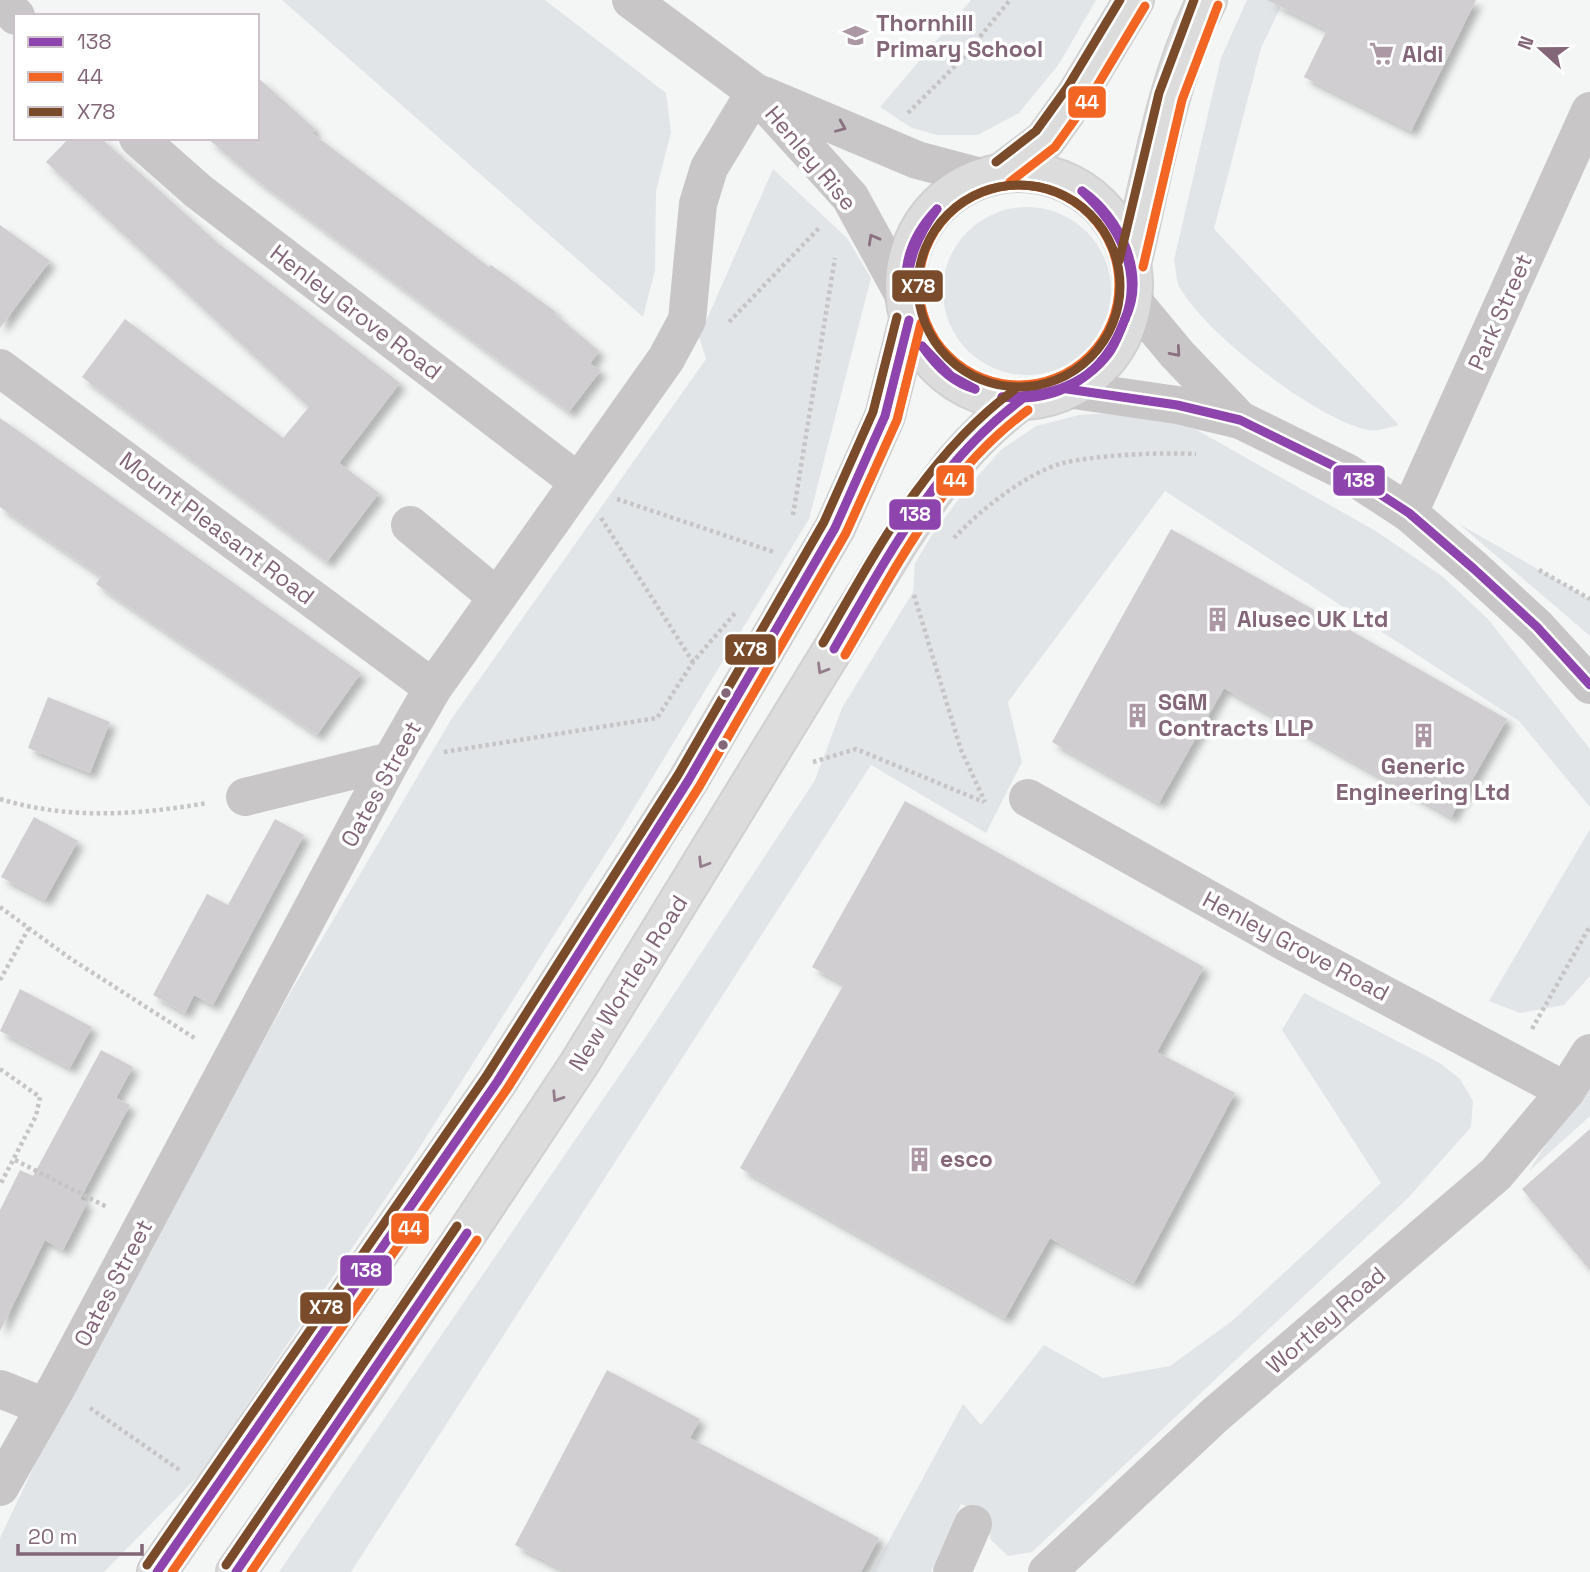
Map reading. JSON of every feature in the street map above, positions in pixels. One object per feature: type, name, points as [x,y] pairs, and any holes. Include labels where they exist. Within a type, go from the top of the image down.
[{"type":"main road","points":[[157,1572],[214,1494],[497,1082],[688,781],[835,528],[885,416],[907,309],[907,260],[922,225],[947,196],[992,175],[1045,139],[1077,95],[1134,0]]},
{"type":"main road","points":[[907,309],[922,346],[941,369],[965,386],[992,397],[1021,400],[1045,397],[1067,389],[1091,374],[1111,353],[1125,328],[1168,106],[1196,21],[1207,0]]},
{"type":"main road","points":[[992,175],[1038,172],[1071,183],[1099,204],[1120,232],[1132,282]]},
{"type":"main road","name":"New Wortley Road","points":[[236,1572],[362,1391],[579,1064],[899,541],[951,464],[984,429],[1021,400]]},
{"type":"street","points":[[0,0],[14,14]]},
{"type":"street","name":"Henley Rise","points":[[631,0],[755,92],[850,197],[907,309]]},
{"type":"street","name":"Henley Rise","points":[[755,92],[917,160],[992,175]]},
{"type":"street","name":"Oates Street","points":[[0,1487],[52,1396],[391,761],[433,688],[577,481],[666,359],[687,320],[698,204],[709,168],[755,92]]},
{"type":"street","name":"Park Street","points":[[1409,513],[1590,111]]},
{"type":"street","name":"Henley Grove Road","points":[[140,140],[208,198],[577,481]]},
{"type":"street","points":[[1132,282],[1177,354],[1240,420]]},
{"type":"street","name":"Mount Pleasant Road","points":[[0,368],[433,688]]},
{"type":"street","points":[[1067,389],[1177,405],[1240,420],[1346,472],[1409,513],[1537,627],[1590,685]]},
{"type":"street","points":[[410,525],[497,597]]},
{"type":"street","points":[[245,797],[391,761]]},
{"type":"street","name":"Henley Grove Road","points":[[1028,798],[1283,941],[1566,1091]]},
{"type":"street","name":"Wortley Road","points":[[1046,1572],[1215,1415],[1496,1174],[1566,1091],[1590,1054]]},
{"type":"street","points":[[0,1389],[52,1396]]},
{"type":"street","points":[[952,1572],[973,1524]]},
{"type":"path","points":[[878,143],[961,60],[1010,0]]},
{"type":"path","points":[[727,324],[850,197]]},
{"type":"path","points":[[792,519],[841,222],[850,197]]},
{"type":"path","points":[[950,542],[985,509],[1019,485],[1062,464],[1178,453],[1205,454]]},
{"type":"path","points":[[577,481],[642,510],[778,554],[771,563]]},
{"type":"path","points":[[577,481],[693,662]]},
{"type":"path","points":[[913,592],[961,750],[985,802]]},
{"type":"path","points":[[391,761],[657,718],[693,662],[744,602]]},
{"type":"path","points":[[802,766],[856,749],[1016,816],[1028,798]]},
{"type":"path","points":[[0,799],[91,816],[145,813],[245,797]]},
{"type":"path","points":[[0,907],[232,1062]]},
{"type":"path","points":[[1513,1063],[1590,926]]},
{"type":"path","points":[[0,980],[29,928]]},
{"type":"path","points":[[0,1069],[40,1097],[36,1116],[0,1185]]},
{"type":"path","points":[[15,1160],[144,1226]]},
{"type":"path","points":[[52,1396],[214,1494]]},
{"type":"shaded area","points":[[282,0],[545,0],[666,93],[671,132],[656,191],[655,270],[643,317]]},
{"type":"shaded area","points":[[971,0],[1096,0],[1059,64],[1019,113],[978,135],[937,135],[912,128],[880,107]]},
{"type":"shaded area","points":[[1247,0],[1284,0],[1261,48],[1214,229],[1399,425],[1368,430],[1320,410],[1263,372],[1236,349],[1192,305],[1179,286],[1174,260],[1221,58]]},
{"type":"shaded area","points":[[773,169],[847,238],[871,278],[809,519],[620,831],[418,1150],[201,1473],[104,1572],[0,1572],[0,1538],[76,1378],[290,993],[452,718],[706,359],[699,337]]},
{"type":"shaded area","points":[[1027,207],[1059,214],[1086,232],[1104,259],[1111,291],[1104,323],[1086,350],[1059,368],[1027,375],[995,368],[968,350],[950,323],[943,291],[950,259],[968,232],[995,214]]},
{"type":"shaded area","points":[[1126,412],[1195,429],[1374,530],[1442,576],[1488,619],[1590,749],[1590,807],[1519,721],[1165,491],[1008,702],[1022,762],[986,833],[871,765],[351,1572],[279,1572],[647,1035],[815,780],[842,708],[913,592],[915,563],[932,535],[967,488],[1002,449],[1036,426],[1079,415]]},
{"type":"shaded area","points":[[1459,524],[1590,599],[1590,636]]},
{"type":"shaded area","points":[[1590,829],[1590,976],[1564,1005],[1520,1013],[1489,1001]]},
{"type":"shaded area","points":[[1304,993],[1440,1063],[1460,1079],[1473,1101],[1471,1127],[1408,1198],[1032,1552],[1008,1556],[991,1540],[983,1513],[961,1504],[931,1572],[872,1572],[963,1404],[981,1425],[1044,1345],[1103,1378],[1170,1366],[1232,1321],[1381,1183],[1282,1030]]},
{"type":"shaded area","points":[[1590,1084],[1590,1116],[1529,1171],[1556,1129]]},
{"type":"building","name":"Aldi","points":[[1267,0],[1476,0],[1411,131],[1304,77],[1327,30]]},
{"type":"building","points":[[259,79],[315,129],[312,133],[489,267],[491,265],[556,312],[555,314],[599,351],[590,364],[601,370],[569,412],[258,181],[209,140],[259,140]]},
{"type":"building","points":[[67,140],[103,140],[219,244],[400,383],[339,463],[379,493],[327,562],[82,377],[125,319],[283,438],[309,407],[46,162]]},
{"type":"building","points":[[0,225],[50,261],[0,328]]},
{"type":"building","points":[[0,418],[361,673],[317,735],[96,584],[101,576],[0,507]]},
{"type":"building","points":[[1171,529],[1507,719],[1451,817],[1224,688],[1159,803],[1052,742]]},
{"type":"building","points":[[48,697],[110,722],[90,773],[28,748]]},
{"type":"building","points":[[905,801],[1204,967],[1157,1052],[1235,1093],[1134,1283],[1050,1238],[1005,1318],[740,1168],[844,984],[812,967]]},
{"type":"building","points":[[34,817],[78,841],[45,900],[1,877]]},
{"type":"building","points":[[275,819],[304,835],[213,1005],[194,995],[185,1013],[153,995],[207,894],[228,905]]},
{"type":"building","points":[[20,989],[92,1027],[70,1068],[0,1031]]},
{"type":"building","points":[[101,1050],[133,1067],[116,1098],[130,1105],[80,1199],[87,1203],[63,1250],[45,1240],[0,1331],[0,1210],[20,1170],[33,1176]]},
{"type":"building","points":[[1590,1129],[1590,1270],[1522,1189]]},
{"type":"building","points":[[607,1370],[700,1419],[690,1438],[879,1538],[861,1572],[567,1572],[515,1545]]},
{"type":"transit line","name":"X78","points":[[996,162],[1036,131],[1067,88],[1120,0]]},
{"type":"transit line","name":"X78","points":[[1119,261],[1159,93],[1194,0]]},
{"type":"transit line","name":"44","points":[[1143,267],[1182,100],[1218,5]]},
{"type":"transit line","name":"44","points":[[1010,182],[1055,147],[1088,101],[1145,6]]},
{"type":"transit line","name":"44","points":[[1019,185],[1057,193],[1090,214],[1111,247],[1119,285],[1111,323],[1090,356],[1057,377],[1019,385],[981,377],[948,356],[927,323],[919,285],[927,247],[948,214],[981,193],[1019,185]]},
{"type":"transit line","name":"X78","points":[[1019,185],[1058,192],[1091,214],[1113,247],[1120,286],[1113,325],[1091,358],[1058,380],[1019,387],[980,380],[947,358],[925,325],[918,286],[925,247],[947,214],[980,192],[1019,185]]},
{"type":"transit line","name":"138","points":[[1082,191],[1108,216],[1126,248],[1133,284],[1125,319]]},
{"type":"transit line","name":"138","points":[[1082,191],[1106,218],[1124,249],[1131,283],[1125,319]]},
{"type":"transit line","name":"138","points":[[907,295],[908,260],[916,238],[937,209]]},
{"type":"transit line","name":"138","points":[[907,295],[914,250],[937,209]]},
{"type":"transit line","name":"X78","points":[[147,1565],[487,1075],[678,775],[824,522],[873,412],[897,317]]},
{"type":"transit line","name":"138","points":[[1002,397],[1043,396],[1078,381],[1093,370],[1106,355],[1125,319]]},
{"type":"transit line","name":"138","points":[[1002,397],[1047,392],[1087,375],[1111,349],[1125,319]]},
{"type":"transit line","name":"138","points":[[157,1572],[497,1082],[688,781],[835,528],[885,416],[909,320]]},
{"type":"transit line","name":"44","points":[[172,1572],[507,1089],[699,787],[846,533],[897,420],[921,323]]},
{"type":"transit line","name":"138","points":[[922,346],[951,376],[975,389]]},
{"type":"transit line","name":"138","points":[[922,346],[945,372],[975,389]]},
{"type":"transit line","name":"138","points":[[1067,389],[1177,405],[1240,420],[1346,472],[1409,513],[1474,569],[1537,627],[1590,685]]},
{"type":"transit line","name":"X78","points":[[823,643],[884,539],[929,474],[983,416],[1014,390]]},
{"type":"transit line","name":"138","points":[[834,649],[894,547],[938,483],[990,425],[1021,400]]},
{"type":"transit line","name":"44","points":[[845,655],[903,555],[946,491],[998,435],[1028,410]]},
{"type":"transit line","name":"X78","points":[[226,1565],[457,1226]]},
{"type":"transit line","name":"138","points":[[236,1572],[467,1233]]},
{"type":"transit line","name":"44","points":[[251,1572],[477,1240]]},
{"type":"place","name":"Thornhill Primary School","points":[[856,36]]},
{"type":"place","name":"Aldi","points":[[1382,54]]},
{"type":"place","name":"Alusec UK Ltd","points":[[1217,619]]},
{"type":"place","name":"SGM Contracts LLP","points":[[1138,715]]},
{"type":"place","name":"Generic Engineering Ltd","points":[[1423,736]]},
{"type":"place","name":"esco","points":[[920,1159]]}]
